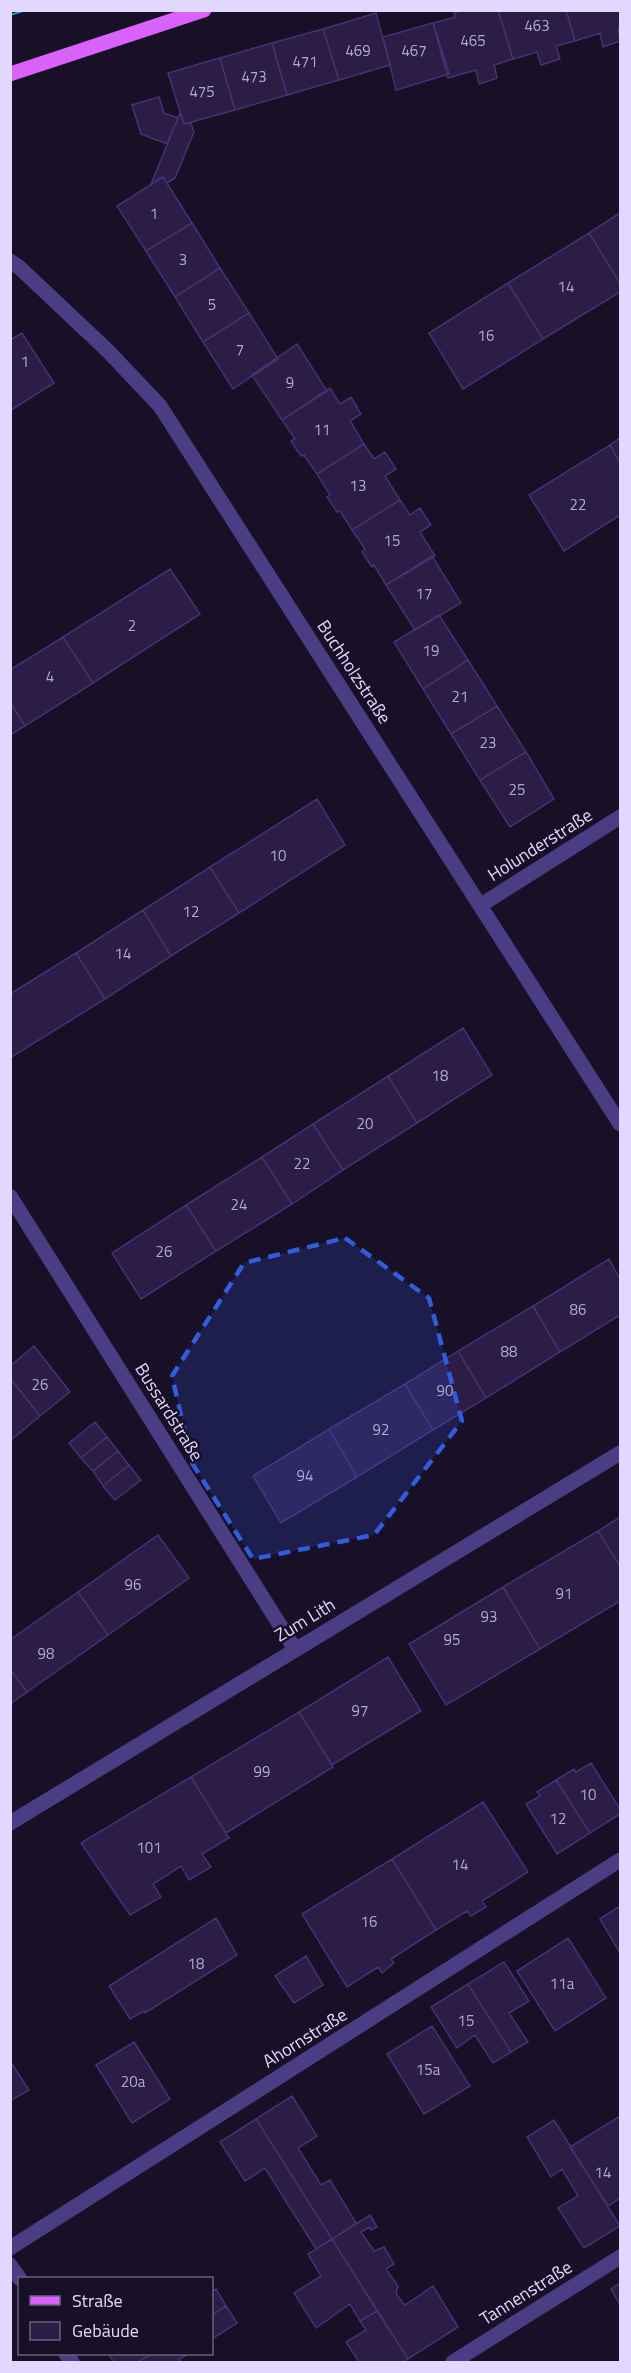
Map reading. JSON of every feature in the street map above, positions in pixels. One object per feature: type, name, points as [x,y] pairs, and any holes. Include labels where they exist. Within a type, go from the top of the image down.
[{"type":"main road","points":[[10,74],[204,10]]},
{"type":"street","name":"Buchholzstraße","points":[[10,252],[15,264],[109,352],[160,406],[621,1124]]},
{"type":"street","name":"Holunderstraße","points":[[481,905],[621,817]]},
{"type":"street","name":"Bussardstraße","points":[[10,1196],[295,1649]]},
{"type":"street","name":"Zum Lith","points":[[10,1822],[621,1453]]},
{"type":"street","name":"Ahornstraße","points":[[10,2248],[621,1860]]},
{"type":"street","name":"Tannenstraße","points":[[453,2362],[621,2257]]},
{"type":"highlighted area","points":[[345,1238],[429,1298],[462,1421],[374,1535],[253,1559],[192,1463],[172,1376],[244,1263]]},
{"type":"building","points":[[463,10],[498,10],[513,59],[494,65],[497,78],[479,84],[476,70],[448,78],[433,23],[456,17],[454,13]]},
{"type":"building","points":[[498,10],[566,10],[575,41],[556,46],[560,59],[541,65],[537,52],[513,59]]},
{"type":"building","points":[[566,10],[620,10],[620,27],[618,28],[620,41],[603,47],[600,33],[575,41]]},
{"type":"building","points":[[376,13],[390,65],[339,80],[323,29]]},
{"type":"building","points":[[433,23],[449,74],[396,90],[383,37]]},
{"type":"building","points":[[323,29],[339,80],[287,95],[272,43]]},
{"type":"building","points":[[272,43],[287,95],[235,110],[220,58]]},
{"type":"building","points":[[220,58],[235,110],[184,124],[168,73]]},
{"type":"building","points":[[159,97],[164,113],[178,118],[167,144],[141,134],[132,105]]},
{"type":"building","points":[[180,113],[184,124],[191,123],[194,132],[175,178],[167,183],[162,177],[151,184]]},
{"type":"building","points":[[163,177],[192,223],[146,251],[117,206]]},
{"type":"building","points":[[620,213],[620,283],[589,233]]},
{"type":"building","points":[[192,223],[220,268],[175,297],[146,251]]},
{"type":"building","points":[[589,233],[620,283],[620,292],[543,339],[508,283]]},
{"type":"building","points":[[220,268],[249,313],[203,342],[175,297]]},
{"type":"building","points":[[508,283],[543,339],[463,389],[429,333]]},
{"type":"building","points":[[249,313],[278,359],[233,389],[203,342]]},
{"type":"building","points":[[22,333],[54,383],[10,411],[10,340]]},
{"type":"building","points":[[297,344],[327,391],[282,420],[252,375]]},
{"type":"building","points":[[330,388],[340,404],[351,397],[361,414],[350,421],[364,444],[317,474],[291,441],[295,439],[282,420]]},
{"type":"building","points":[[620,438],[620,463],[610,445]]},
{"type":"building","points":[[364,444],[374,459],[385,452],[396,469],[385,476],[400,500],[352,530],[340,511],[337,512],[327,497],[330,495],[317,474]]},
{"type":"building","points":[[610,445],[620,463],[620,515],[564,551],[529,495]]},
{"type":"building","points":[[400,500],[410,515],[420,508],[431,525],[420,532],[435,556],[386,585],[374,565],[372,567],[362,552],[365,549],[352,530]]},
{"type":"building","points":[[432,556],[461,603],[415,630],[386,585]]},
{"type":"building","points":[[170,569],[200,614],[93,683],[63,637]]},
{"type":"building","points":[[439,615],[468,660],[423,689],[394,642]]},
{"type":"building","points":[[63,637],[93,683],[25,726],[10,702],[10,670]]},
{"type":"building","points":[[468,660],[497,706],[451,734],[423,689]]},
{"type":"building","points":[[10,702],[25,726],[10,735]]},
{"type":"building","points":[[497,706],[526,752],[480,780],[451,734]]},
{"type":"building","points":[[526,752],[554,799],[510,827],[480,780]]},
{"type":"building","points":[[317,799],[345,845],[239,913],[210,867]]},
{"type":"building","points":[[210,867],[239,913],[171,956],[143,910]]},
{"type":"building","points":[[143,910],[171,956],[105,999],[76,953]]},
{"type":"building","points":[[76,953],[105,999],[10,1058],[10,994]]},
{"type":"building","points":[[463,1028],[492,1075],[417,1123],[388,1076]]},
{"type":"building","points":[[388,1076],[417,1123],[343,1170],[313,1124]]},
{"type":"building","points":[[313,1124],[343,1170],[292,1204],[262,1157]]},
{"type":"building","points":[[262,1157],[292,1204],[216,1251],[186,1205]]},
{"type":"building","points":[[186,1205],[216,1251],[141,1299],[112,1253]]},
{"type":"building","points":[[609,1259],[620,1279],[620,1315],[560,1352],[533,1306]]},
{"type":"building","points":[[533,1306],[560,1352],[486,1398],[458,1351]]},
{"type":"building","points":[[34,1346],[70,1392],[40,1416],[10,1378],[10,1366]]},
{"type":"building","points":[[458,1351],[486,1398],[433,1430],[405,1384]]},
{"type":"building","points":[[10,1378],[40,1416],[11,1440],[10,1440]]},
{"type":"building","points":[[405,1384],[433,1430],[357,1477],[329,1429]]},
{"type":"building","points":[[95,1422],[107,1437],[81,1458],[69,1443]]},
{"type":"building","points":[[329,1429],[357,1477],[281,1523],[253,1476]]},
{"type":"building","points":[[107,1437],[118,1451],[93,1471],[81,1458]]},
{"type":"building","points":[[118,1451],[129,1465],[103,1486],[93,1471]]},
{"type":"building","points":[[129,1465],[141,1480],[115,1500],[103,1486]]},
{"type":"building","points":[[620,1517],[620,1566],[598,1531]]},
{"type":"building","points":[[598,1531],[620,1566],[620,1601],[540,1649],[503,1587]]},
{"type":"building","points":[[158,1535],[189,1578],[108,1635],[78,1592]]},
{"type":"building","points":[[503,1587],[540,1649],[446,1705],[409,1644]]},
{"type":"building","points":[[78,1592],[108,1635],[27,1692],[10,1669],[10,1640]]},
{"type":"building","points":[[388,1657],[421,1711],[332,1765],[299,1712]]},
{"type":"building","points":[[10,1669],[27,1692],[10,1704]]},
{"type":"building","points":[[299,1712],[333,1767],[226,1833],[191,1777]]},
{"type":"building","points":[[591,1763],[620,1809],[620,1814],[590,1833],[556,1780],[574,1769],[576,1772]]},
{"type":"building","points":[[191,1777],[229,1838],[202,1854],[211,1867],[189,1880],[181,1866],[153,1884],[161,1897],[130,1915],[81,1843]]},
{"type":"building","points":[[556,1780],[590,1833],[557,1854],[526,1804],[540,1796],[537,1792]]},
{"type":"building","points":[[483,1802],[528,1872],[482,1901],[486,1907],[471,1916],[467,1911],[436,1930],[392,1859]]},
{"type":"building","points":[[392,1859],[436,1930],[391,1959],[394,1963],[382,1973],[378,1967],[347,1987],[302,1914]]},
{"type":"building","points":[[620,1906],[620,1953],[600,1919]]},
{"type":"building","points":[[216,1918],[237,1955],[145,2013],[144,2011],[130,2019],[109,1986]]},
{"type":"building","points":[[568,1938],[606,1998],[555,2031],[517,1971]]},
{"type":"building","points":[[306,1956],[323,1985],[294,2003],[275,1976]]},
{"type":"building","points":[[504,1962],[529,2001],[509,2013],[528,2042],[511,2052],[468,1984]]},
{"type":"building","points":[[468,1984],[511,2052],[493,2063],[475,2035],[457,2048],[431,2007]]},
{"type":"building","points":[[432,2026],[470,2086],[424,2114],[387,2054]]},
{"type":"building","points":[[134,2042],[170,2099],[132,2123],[96,2065]]},
{"type":"building","points":[[10,2061],[29,2090],[10,2101]]},
{"type":"building","points":[[292,2096],[317,2136],[298,2148],[321,2185],[330,2180],[356,2223],[332,2239],[256,2119]]},
{"type":"building","points":[[620,2116],[620,2198],[608,2206],[570,2147]]},
{"type":"building","points":[[256,2119],[332,2239],[316,2249],[265,2168],[245,2181],[220,2142]]},
{"type":"building","points":[[554,2120],[620,2226],[584,2248],[558,2208],[578,2196],[562,2169],[551,2177],[527,2137]]},
{"type":"building","points":[[370,2215],[377,2227],[371,2230],[370,2227],[361,2232],[374,2251],[384,2247],[394,2264],[386,2269],[398,2286],[396,2294],[405,2305],[433,2286],[458,2327],[408,2359],[332,2239]]},
{"type":"building","points":[[332,2239],[377,2311],[360,2321],[350,2304],[316,2328],[294,2293],[321,2276],[308,2254]]},
{"type":"building","points":[[620,2283],[620,2305],[611,2289]]},
{"type":"building","points":[[216,2289],[226,2306],[213,2314],[213,2291]]},
{"type":"building","points":[[226,2306],[237,2323],[213,2338],[213,2314]]},
{"type":"building","points":[[377,2311],[408,2359],[403,2362],[359,2362],[346,2342],[366,2330],[360,2321]]},
{"type":"building","points":[[109,2355],[150,2355],[138,2362],[114,2362]]},
{"type":"building","points":[[150,2355],[187,2355],[179,2359],[181,2362],[138,2362]]},
{"type":"tram line","points":[[10,15],[27,10]]}]
